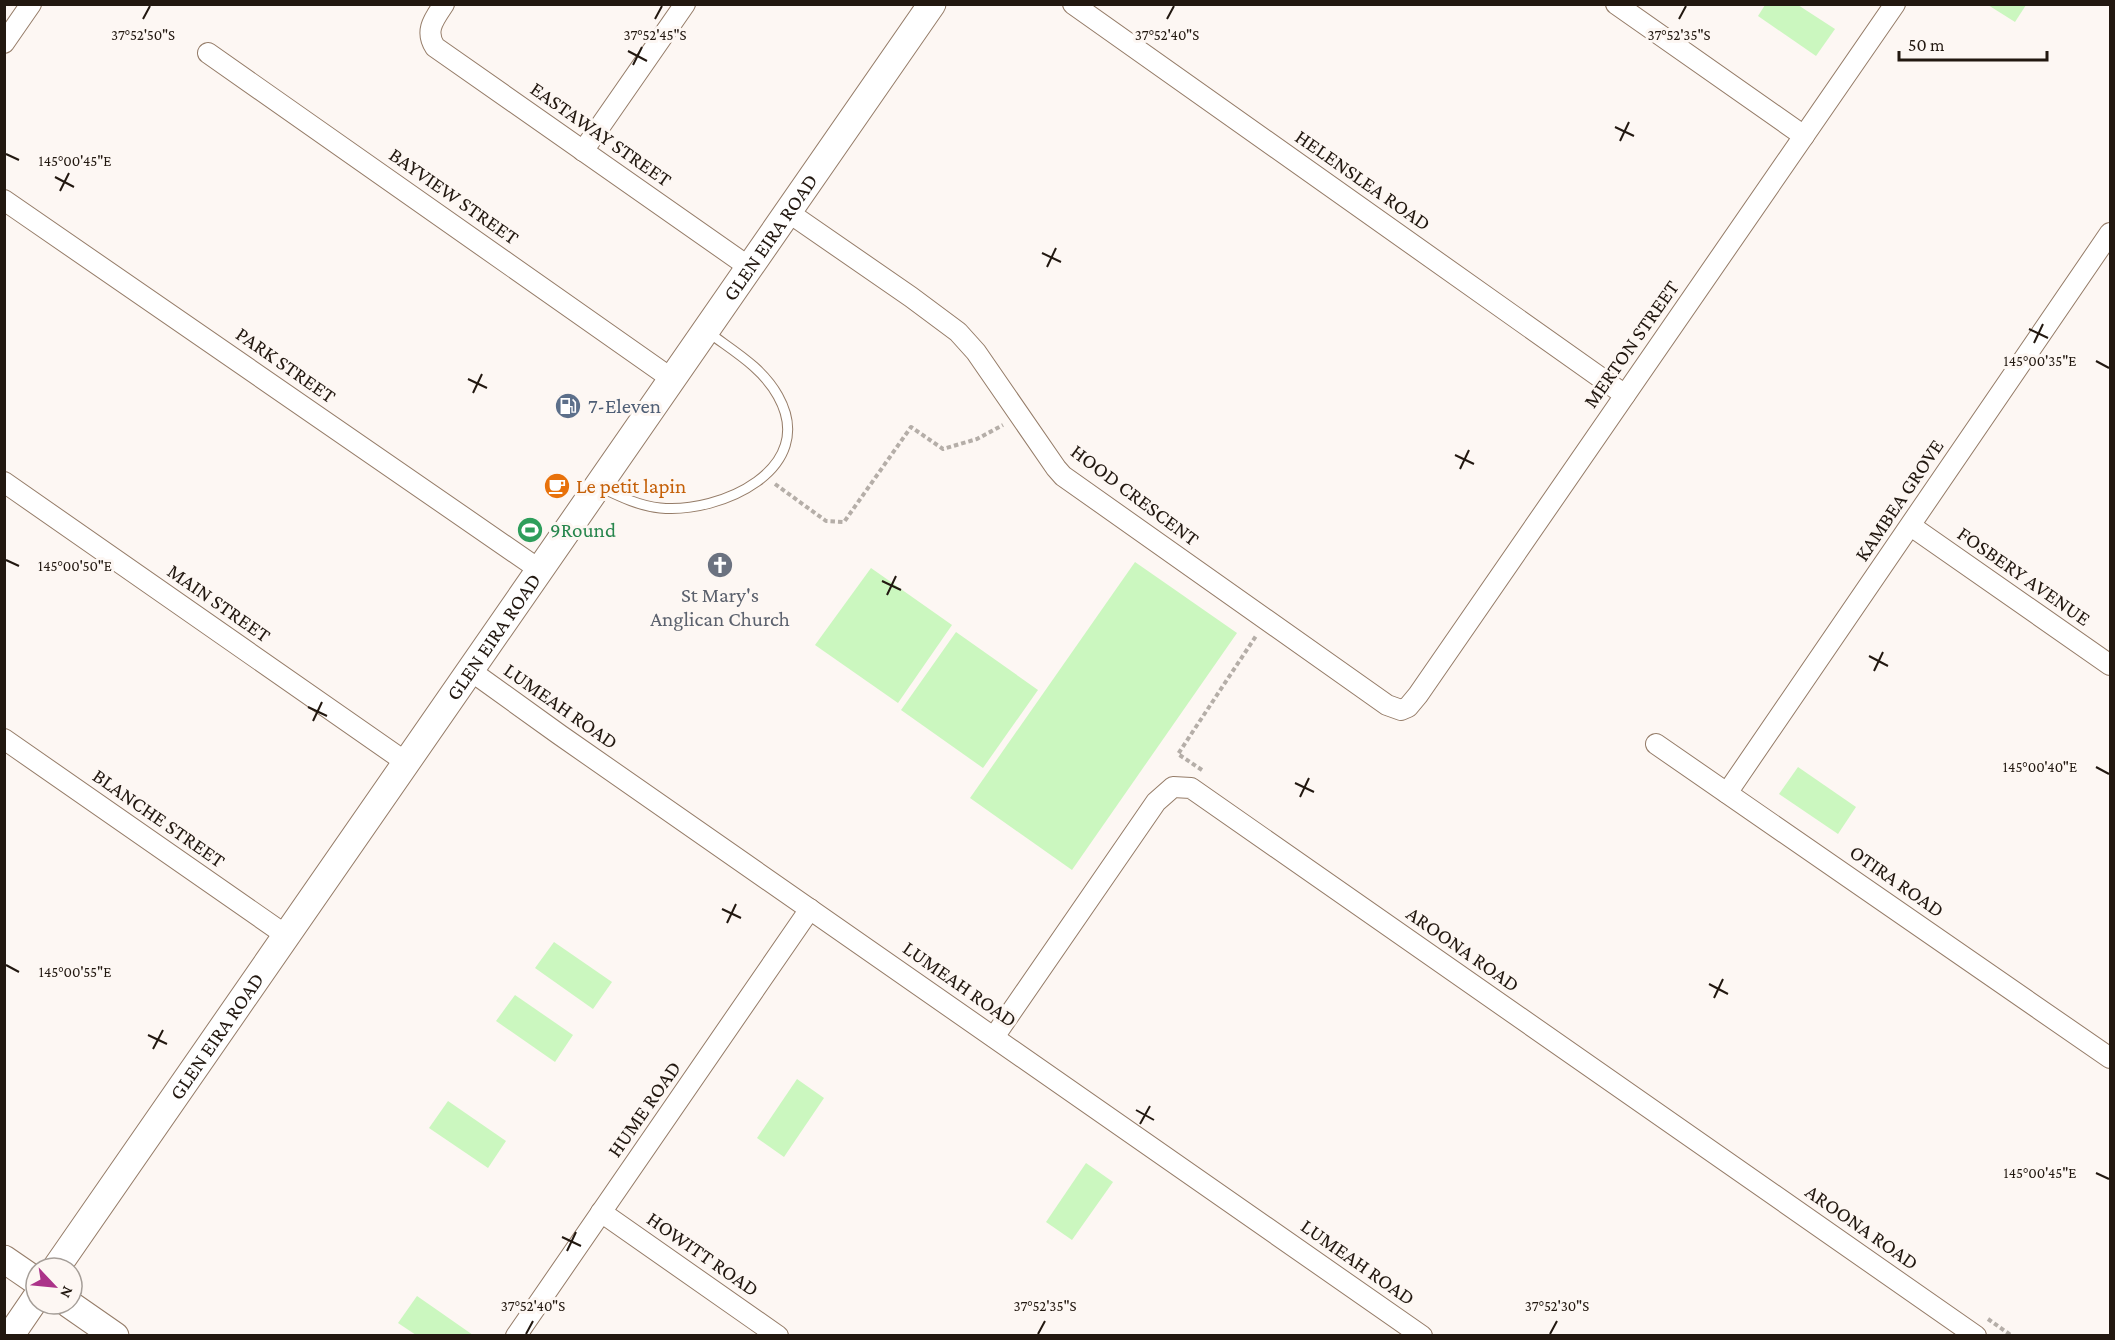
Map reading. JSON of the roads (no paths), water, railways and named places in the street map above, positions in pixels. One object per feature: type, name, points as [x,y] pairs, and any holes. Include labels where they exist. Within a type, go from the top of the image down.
[{"type":"main road","name":"GLEN EIRA ROAD","points":[[64,1256],[932,4]]},
{"type":"main road","points":[[4,1259],[24,1273]]},
{"type":"main road","points":[[84,1314],[115,1335]]},
{"type":"main road","points":[[10,1335],[24,1315]]},
{"type":"street","points":[[4,43],[31,4]]},
{"type":"street","name":"EASTAWAY STREET","points":[[444,4],[431,26],[430,37],[439,50],[750,267]]},
{"type":"street","points":[[583,151],[685,4]]},
{"type":"street","name":"HELENSLEA ROAD","points":[[1073,4],[1625,395]]},
{"type":"street","points":[[1616,4],[1804,136]]},
{"type":"street","name":"MERTON STREET","points":[[1404,710],[1418,695],[1895,4]]},
{"type":"street","name":"BAYVIEW STREET","points":[[208,53],[672,379]]},
{"type":"street","name":"PARK STREET","points":[[4,200],[540,570]]},
{"type":"street","name":"HOOD CRESCENT","points":[[788,212],[911,297],[958,333],[976,352],[1063,476],[1387,705],[1398,711],[1404,710]]},
{"type":"street","name":"KAMBEA GROVE","points":[[1727,793],[2110,233]]},
{"type":"street","name":"MAIN STREET","points":[[4,482],[407,763]]},
{"type":"street","name":"FOSBERY AVENUE","points":[[1911,526],[2110,665]]},
{"type":"street","name":"LUMEAH ROAD","points":[[471,671],[1422,1335]]},
{"type":"street","name":"BLANCHE STREET","points":[[4,739],[287,936]]},
{"type":"street","name":"OTIRA ROAD","points":[[1656,744],[2110,1059]]},
{"type":"street","name":"AROONA ROAD","points":[[994,1037],[1156,802],[1173,787],[1191,788],[1976,1335]]},
{"type":"street","name":"HUME ROAD","points":[[516,1335],[810,909]]},
{"type":"street","name":"HOWITT ROAD","points":[[601,1212],[778,1335]]},
{"type":"lane","points":[[598,486],[622,498],[642,504],[660,508],[678,508],[716,501],[755,484],[766,476],[783,450],[788,424],[785,411],[768,381],[755,367],[706,330]]},
{"type":"place","name":"7-Eleven","points":[[568,406]]},
{"type":"place","name":"Le petit lapin","points":[[557,486]]},
{"type":"place","name":"9Round","points":[[530,530]]},
{"type":"place","name":"St Mary's Anglican Church","points":[[720,565]]}]
